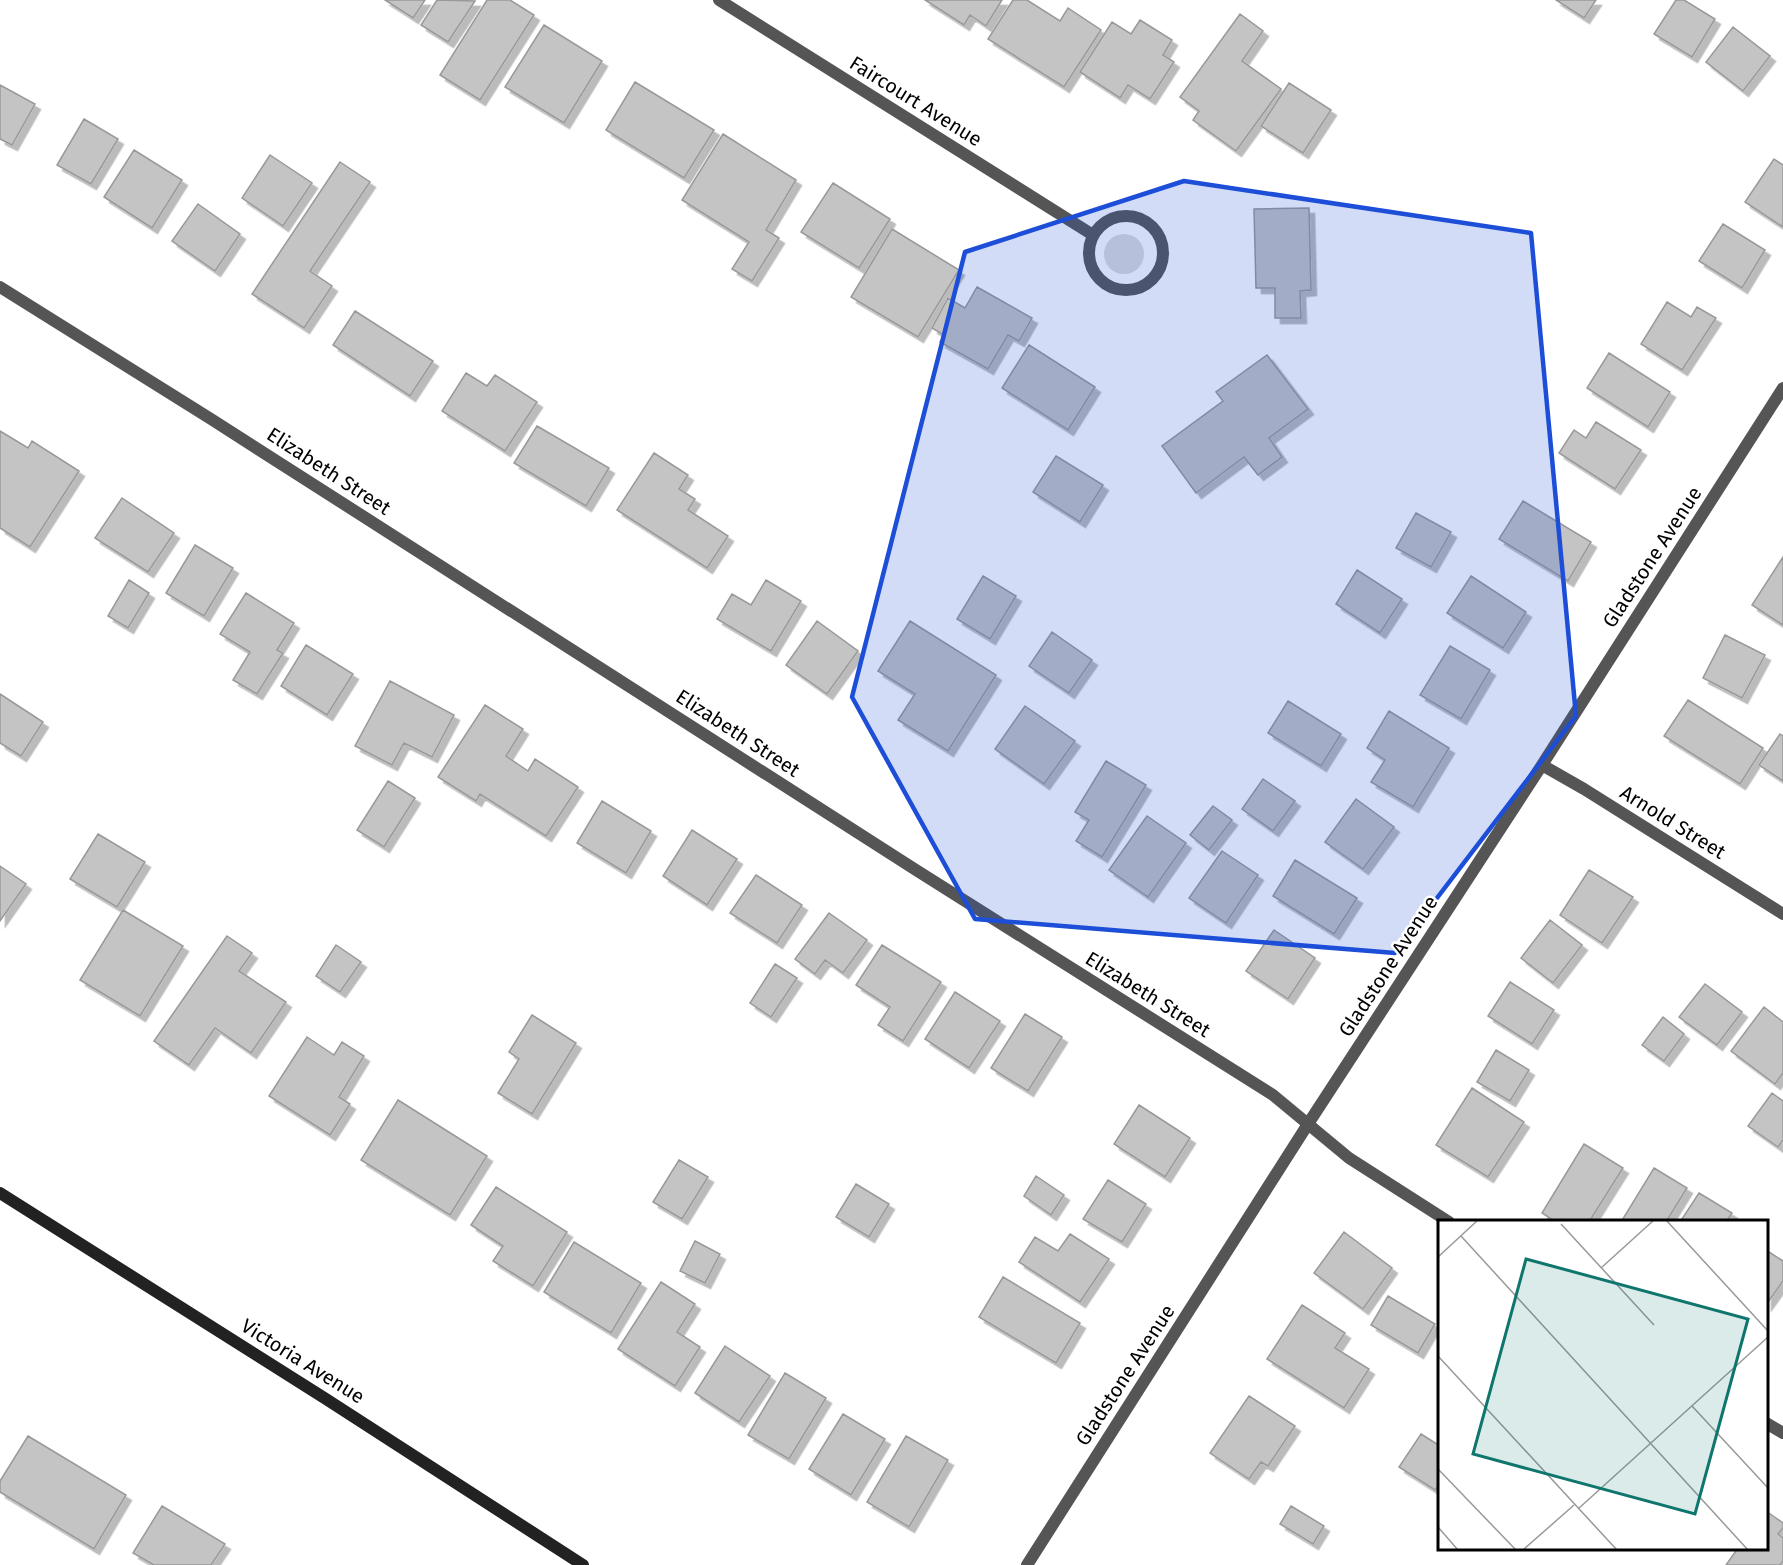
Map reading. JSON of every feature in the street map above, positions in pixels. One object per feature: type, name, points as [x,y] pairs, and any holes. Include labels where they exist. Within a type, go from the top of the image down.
[{"type":"street","name":"Faircourt Avenue","points":[[718,0],[1093,235]]},
{"type":"street","points":[[1123,216],[1146,222],[1161,241],[1163,253],[1161,265],[1155,276],[1135,290],[1123,291],[1111,288],[1100,281],[1090,265],[1089,247],[1093,235],[1112,219],[1123,216]]},
{"type":"street","name":"Elizabeth Street","points":[[0,287],[211,419],[926,877],[1273,1095],[1349,1158],[1447,1220]]},
{"type":"street","name":"Gladstone Avenue","points":[[1027,1565],[1308,1124],[1542,765],[1783,388]]},
{"type":"street","name":"Arnold Street","points":[[1542,765],[1783,914]]},
{"type":"street","name":"Victoria Avenue","points":[[0,1193],[583,1565]]},
{"type":"street","points":[[1768,1424],[1783,1433]]},
{"type":"highlighted area","points":[[1184,181],[1531,233],[1576,716],[1395,953],[975,919],[852,697],[965,252]]},
{"type":"shaded area","points":[[1124,234],[1132,235],[1138,240],[1143,246],[1143,262],[1138,268],[1132,273],[1124,274],[1116,273],[1110,268],[1105,262],[1104,254],[1105,246],[1110,240],[1116,235]]},
{"type":"building","points":[[385,0],[425,0],[413,18]]},
{"type":"building","points":[[437,0],[475,1],[448,42],[421,25]]},
{"type":"building","points":[[487,0],[510,0],[534,15],[480,100],[440,75]]},
{"type":"building","points":[[925,0],[1002,0],[986,26],[970,15],[964,25]]},
{"type":"building","points":[[1013,0],[1027,0],[1060,21],[1068,8],[1101,30],[1064,87],[988,39]]},
{"type":"building","points":[[1556,0],[1596,0],[1584,18]]},
{"type":"building","points":[[1676,0],[1684,0],[1715,19],[1692,57],[1654,34]]},
{"type":"building","points":[[1240,14],[1263,31],[1242,61],[1281,89],[1236,151],[1193,120],[1199,111],[1180,97]]},
{"type":"building","points":[[1140,20],[1172,40],[1163,55],[1174,62],[1150,99],[1128,85],[1120,98],[1080,72],[1112,22],[1131,34]]},
{"type":"building","points":[[544,25],[602,61],[564,123],[505,87]]},
{"type":"building","points":[[1733,27],[1770,56],[1743,91],[1706,62]]},
{"type":"building","points":[[635,82],[714,130],[684,178],[606,130]]},
{"type":"building","points":[[1289,83],[1331,110],[1303,153],[1261,126]]},
{"type":"building","points":[[0,85],[35,104],[12,145],[0,139]]},
{"type":"building","points":[[84,119],[118,139],[91,184],[57,165]]},
{"type":"building","points":[[723,134],[796,180],[766,230],[779,238],[752,281],[732,269],[749,242],[682,200]]},
{"type":"building","points":[[134,150],[182,180],[152,228],[104,197]]},
{"type":"building","points":[[270,155],[312,183],[283,226],[242,198]]},
{"type":"building","points":[[1774,159],[1783,165],[1783,227],[1745,202]]},
{"type":"building","points":[[340,162],[370,182],[310,271],[332,286],[304,328],[252,294]]},
{"type":"building","points":[[833,183],[890,219],[859,268],[801,232]]},
{"type":"building","points":[[198,204],[240,234],[215,271],[172,241]]},
{"type":"building","points":[[1309,208],[1311,290],[1300,291],[1301,318],[1275,318],[1275,288],[1256,288],[1254,209]]},
{"type":"building","points":[[1723,224],[1765,250],[1742,288],[1699,261]]},
{"type":"building","points":[[892,229],[959,270],[918,337],[851,297]]},
{"type":"building","points":[[977,287],[1032,318],[1019,341],[1008,335],[988,369],[940,342],[944,335],[932,328],[948,298],[965,308]]},
{"type":"building","points":[[1667,302],[1691,317],[1697,307],[1716,318],[1682,370],[1641,344]]},
{"type":"building","points":[[355,311],[433,361],[410,396],[333,345]]},
{"type":"building","points":[[1029,345],[1095,387],[1068,430],[1002,388]]},
{"type":"building","points":[[1609,353],[1670,392],[1648,427],[1587,388]]},
{"type":"building","points":[[1267,355],[1308,409],[1269,438],[1282,457],[1258,475],[1244,457],[1196,493],[1162,446],[1223,401],[1216,392]]},
{"type":"building","points":[[466,373],[487,386],[495,375],[537,402],[505,451],[442,411]]},
{"type":"building","points":[[1596,422],[1641,450],[1615,489],[1559,453],[1574,430],[1586,438]]},
{"type":"building","points":[[537,426],[609,468],[586,506],[514,463]]},
{"type":"building","points":[[0,431],[28,448],[32,441],[79,471],[30,547],[0,528]]},
{"type":"building","points":[[654,453],[688,475],[679,489],[695,499],[688,510],[728,536],[707,568],[617,510]]},
{"type":"building","points":[[1056,456],[1103,485],[1080,522],[1033,492]]},
{"type":"building","points":[[122,498],[174,533],[148,572],[95,538]]},
{"type":"building","points":[[1523,501],[1591,542],[1568,581],[1499,539]]},
{"type":"building","points":[[1416,513],[1451,532],[1431,567],[1396,548]]},
{"type":"building","points":[[195,545],[233,568],[204,616],[166,593]]},
{"type":"building","points":[[1783,557],[1783,625],[1752,605]]},
{"type":"building","points":[[1357,570],[1402,599],[1380,633],[1336,604]]},
{"type":"building","points":[[983,576],[1016,596],[990,639],[957,619]]},
{"type":"building","points":[[1471,576],[1526,612],[1503,648],[1447,613]]},
{"type":"building","points":[[129,580],[149,593],[128,628],[108,616]]},
{"type":"building","points":[[766,580],[801,601],[771,651],[717,619],[732,594],[751,605]]},
{"type":"building","points":[[246,593],[294,623],[277,650],[283,653],[257,694],[233,680],[250,652],[220,634]]},
{"type":"building","points":[[817,621],[858,651],[827,694],[786,665]]},
{"type":"building","points":[[910,621],[996,675],[948,751],[898,720],[915,694],[878,671]]},
{"type":"building","points":[[1052,632],[1092,660],[1069,693],[1029,666]]},
{"type":"building","points":[[1725,635],[1765,655],[1742,698],[1703,678]]},
{"type":"building","points":[[306,645],[353,674],[327,715],[281,686]]},
{"type":"building","points":[[1450,646],[1490,670],[1461,719],[1420,695]]},
{"type":"building","points":[[390,681],[454,715],[432,757],[404,743],[392,765],[355,746]]},
{"type":"building","points":[[0,694],[43,722],[21,756],[0,743]]},
{"type":"building","points":[[1688,700],[1763,748],[1740,784],[1664,736]]},
{"type":"building","points":[[1288,701],[1341,734],[1321,766],[1268,733]]},
{"type":"building","points":[[485,705],[523,729],[506,756],[528,771],[535,759],[578,787],[546,836],[480,794],[476,801],[438,777]]},
{"type":"building","points":[[1025,706],[1075,741],[1044,784],[995,749]]},
{"type":"building","points":[[1389,711],[1449,748],[1413,807],[1371,782],[1385,760],[1367,748]]},
{"type":"building","points":[[1780,734],[1783,736],[1783,781],[1759,765]]},
{"type":"building","points":[[1106,761],[1146,785],[1102,857],[1076,841],[1089,820],[1075,812]]},
{"type":"building","points":[[1263,779],[1295,801],[1273,831],[1242,809]]},
{"type":"building","points":[[388,781],[415,798],[384,847],[357,830]]},
{"type":"building","points":[[1356,799],[1394,827],[1363,869],[1325,842]]},
{"type":"building","points":[[602,801],[651,831],[626,873],[577,843]]},
{"type":"building","points":[[1213,806],[1232,820],[1209,850],[1190,835]]},
{"type":"building","points":[[1147,816],[1186,843],[1148,897],[1109,870]]},
{"type":"building","points":[[692,830],[737,859],[707,905],[663,876]]},
{"type":"building","points":[[98,834],[145,862],[117,907],[70,879]]},
{"type":"building","points":[[1222,851],[1258,875],[1226,923],[1189,898]]},
{"type":"building","points":[[1295,860],[1357,898],[1334,934],[1273,896]]},
{"type":"building","points":[[0,866],[26,884],[0,921]]},
{"type":"building","points":[[1589,870],[1633,897],[1602,943],[1560,915]]},
{"type":"building","points":[[756,875],[802,905],[777,943],[730,913]]},
{"type":"building","points":[[123,910],[183,946],[140,1016],[80,980]]},
{"type":"building","points":[[829,913],[867,940],[843,973],[825,960],[815,974],[795,959]]},
{"type":"building","points":[[1550,920],[1582,945],[1553,983],[1521,958]]},
{"type":"building","points":[[1274,930],[1315,958],[1288,999],[1246,971]]},
{"type":"building","points":[[227,936],[252,953],[239,971],[286,1002],[251,1053],[215,1028],[189,1065],[154,1041]]},
{"type":"building","points":[[336,945],[361,962],[340,992],[316,976]]},
{"type":"building","points":[[882,945],[941,982],[903,1041],[878,1025],[890,1007],[856,985]]},
{"type":"building","points":[[775,964],[797,978],[771,1017],[750,1003]]},
{"type":"building","points":[[1510,982],[1554,1010],[1532,1044],[1488,1016]]},
{"type":"building","points":[[1705,984],[1742,1012],[1717,1045],[1679,1017]]},
{"type":"building","points":[[955,992],[1000,1021],[969,1068],[925,1039]]},
{"type":"building","points":[[1764,1007],[1783,1022],[1783,1073],[1775,1084],[1731,1051]]},
{"type":"building","points":[[1025,1014],[1062,1037],[1028,1091],[991,1068]]},
{"type":"building","points":[[532,1015],[576,1043],[532,1114],[498,1093],[519,1059],[509,1052]]},
{"type":"building","points":[[1663,1017],[1684,1034],[1664,1061],[1642,1045]]},
{"type":"building","points":[[307,1037],[334,1055],[342,1042],[364,1056],[339,1097],[350,1104],[330,1135],[269,1096]]},
{"type":"building","points":[[1496,1050],[1529,1070],[1510,1101],[1477,1082]]},
{"type":"building","points":[[1472,1088],[1524,1122],[1488,1177],[1436,1145]]},
{"type":"building","points":[[1772,1093],[1783,1101],[1783,1140],[1778,1147],[1748,1126]]},
{"type":"building","points":[[398,1100],[487,1156],[450,1215],[361,1160]]},
{"type":"building","points":[[1139,1105],[1190,1138],[1165,1177],[1114,1144]]},
{"type":"building","points":[[1584,1144],[1623,1168],[1590,1220],[1553,1220],[1542,1213]]},
{"type":"building","points":[[679,1160],[708,1177],[682,1219],[653,1202]]},
{"type":"building","points":[[1654,1168],[1687,1188],[1667,1220],[1622,1220]]},
{"type":"building","points":[[1036,1176],[1064,1195],[1051,1215],[1024,1196]]},
{"type":"building","points":[[1108,1180],[1146,1204],[1122,1242],[1083,1219]]},
{"type":"building","points":[[856,1184],[889,1204],[869,1237],[836,1217]]},
{"type":"building","points":[[496,1187],[567,1232],[533,1286],[493,1261],[503,1246],[471,1225]]},
{"type":"building","points":[[1699,1193],[1732,1213],[1727,1220],[1681,1220]]},
{"type":"building","points":[[1344,1232],[1392,1268],[1363,1309],[1314,1273]]},
{"type":"building","points":[[1070,1234],[1109,1259],[1080,1302],[1019,1262],[1035,1237],[1058,1251]]},
{"type":"building","points":[[695,1241],[720,1254],[705,1283],[680,1271]]},
{"type":"building","points":[[574,1242],[641,1283],[611,1333],[544,1292]]},
{"type":"building","points":[[1768,1251],[1783,1261],[1783,1281],[1768,1302]]},
{"type":"building","points":[[1003,1277],[1080,1323],[1056,1363],[979,1317]]},
{"type":"building","points":[[661,1282],[695,1304],[677,1332],[700,1347],[675,1386],[618,1349]]},
{"type":"building","points":[[1388,1296],[1435,1324],[1418,1353],[1371,1325]]},
{"type":"building","points":[[1302,1305],[1345,1333],[1335,1348],[1369,1369],[1344,1408],[1267,1359]]},
{"type":"building","points":[[725,1346],[770,1376],[739,1422],[695,1393]]},
{"type":"building","points":[[785,1373],[826,1398],[789,1459],[748,1435]]},
{"type":"building","points":[[1249,1396],[1295,1426],[1268,1466],[1261,1462],[1249,1479],[1210,1453]]},
{"type":"building","points":[[843,1414],[885,1439],[851,1495],[809,1469]]},
{"type":"building","points":[[1421,1434],[1438,1445],[1438,1486],[1435,1490],[1399,1467]]},
{"type":"building","points":[[28,1436],[126,1495],[94,1549],[0,1492],[0,1481]]},
{"type":"building","points":[[906,1436],[948,1460],[909,1527],[867,1502]]},
{"type":"building","points":[[162,1506],[225,1544],[211,1565],[154,1565],[133,1553]]},
{"type":"building","points":[[1291,1506],[1324,1526],[1313,1544],[1280,1524]]},
{"type":"building","points":[[1768,1512],[1783,1523],[1783,1528],[1778,1534],[1783,1538],[1783,1561],[1780,1565],[1726,1565],[1737,1550],[1768,1550]]}]
